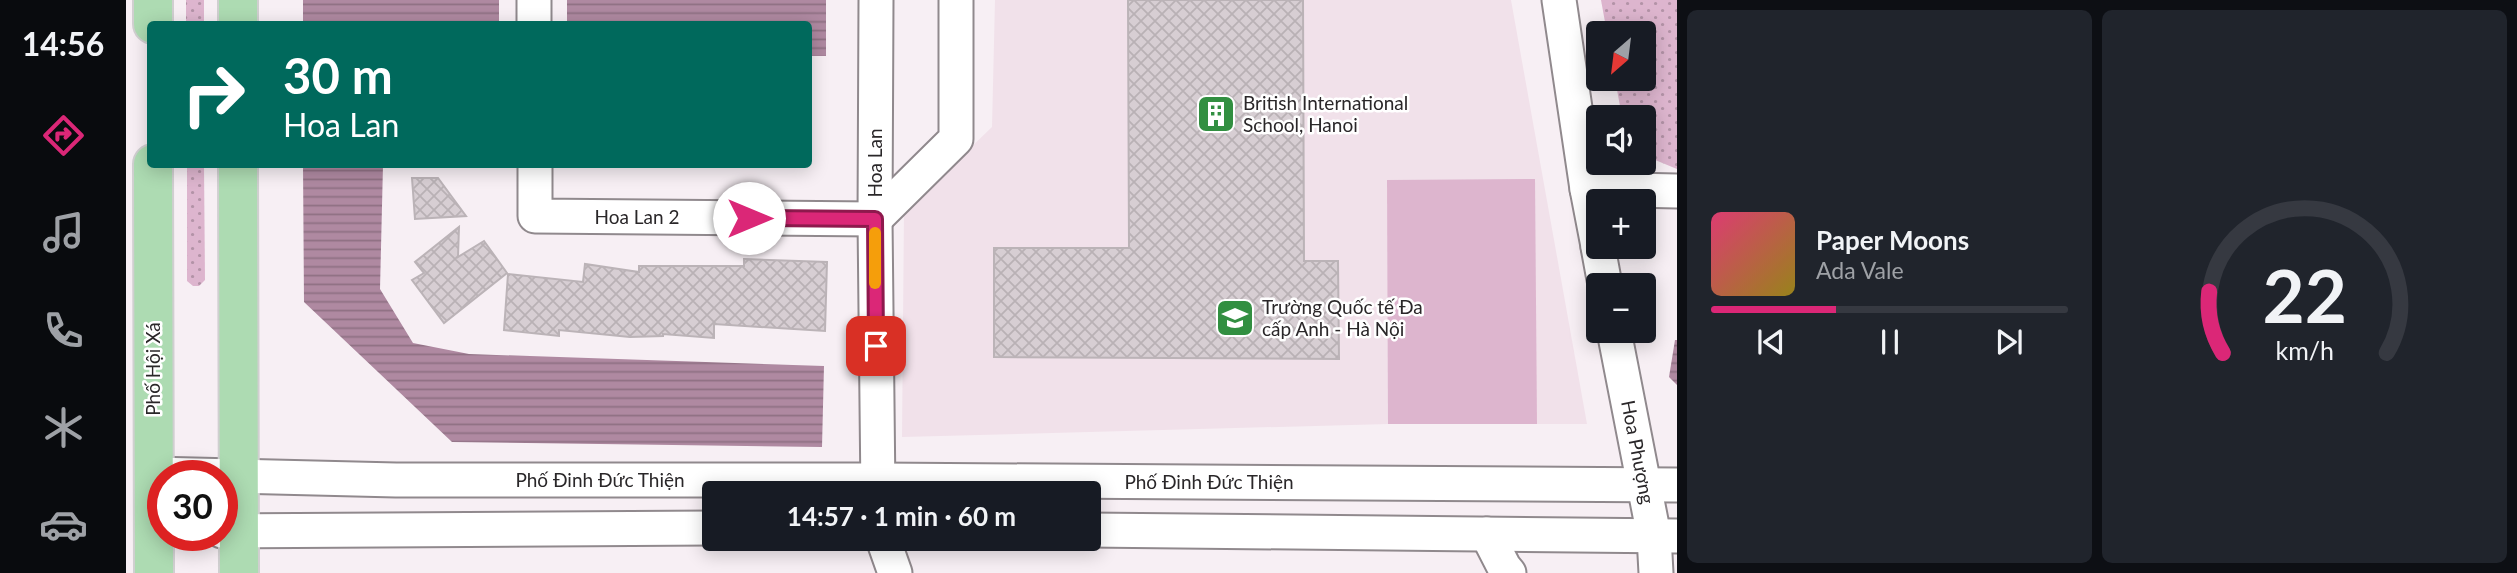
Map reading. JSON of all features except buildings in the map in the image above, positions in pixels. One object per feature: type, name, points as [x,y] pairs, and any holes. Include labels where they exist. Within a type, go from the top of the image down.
[{"type":"main road","points":[[153,0],[153,21]]},
{"type":"main road","points":[[238,0],[238,21]]},
{"type":"main road","name":"Phố Hội Xá","points":[[153,168],[153,460]]},
{"type":"main road","points":[[238,168],[238,482]]},
{"type":"main road","name":"Phố Hội Xá","points":[[153,573],[156,551]]},
{"type":"main road","points":[[235,551],[239,573]]},
{"type":"street","name":"Hoa Lan","points":[[876,0],[877,481]]},
{"type":"street","points":[[875,219],[956,139],[956,0]]},
{"type":"street","points":[[1559,0],[1587,189]]},
{"type":"street","name":"Hoa Lan 2","points":[[535,168],[535,216],[875,219]]},
{"type":"street","points":[[1656,191],[1677,191]]},
{"type":"street","name":"Hoa Phượng","points":[[1616,343],[1644,485],[1665,536],[1656,573]]},
{"type":"street","name":"Phố Đinh Đức Thiện","points":[[239,475],[702,484]]},
{"type":"street","name":"Phố Đinh Đức Thiện","points":[[1101,486],[1677,485]]},
{"type":"street","points":[[238,531],[702,528]]},
{"type":"street","points":[[1101,530],[1665,536]]},
{"type":"street","points":[[1487,534],[1509,573]]},
{"type":"street","points":[[887,551],[895,573]]},
{"type":"shaded area","points":[[186,0],[204,0],[204,21],[186,21]]},
{"type":"shaded area","points":[[303,0],[499,0],[499,21],[303,21]]},
{"type":"shaded area","points":[[567,0],[826,0],[826,56],[812,56],[812,21],[567,21]]},
{"type":"shaded area","name":"Trường Quốc tế Đa cấp Anh - Hà Nội","points":[[995,0],[1511,0],[1587,424],[1388,424],[902,437],[904,212],[992,127]]},
{"type":"shaded area","points":[[1601,0],[1677,0],[1677,169],[1656,160],[1656,105],[1620,105],[1617,91],[1656,91],[1656,21],[1605,21]]},
{"type":"shaded area","points":[[187,168],[204,168],[205,280],[199,286],[193,286],[187,281]]},
{"type":"shaded area","points":[[303,168],[383,168],[380,289],[413,343],[469,354],[824,366],[822,447],[452,442],[304,302]]},
{"type":"shaded area","points":[[1535,179],[1537,424],[1388,424],[1387,180]]},
{"type":"shaded area","points":[[1677,340],[1677,385],[1669,377]]},
{"type":"slow traffic","points":[[875,233],[875,283]]},
{"type":"place","name":"British International School, Hanoi","points":[[1216,114]]},
{"type":"place","name":"Trường Quốc tế Đa cấp Anh - Hà Nội","points":[[1235,318]]},
{"type":"route","points":[[749,218],[875,219],[876,346]]}]
